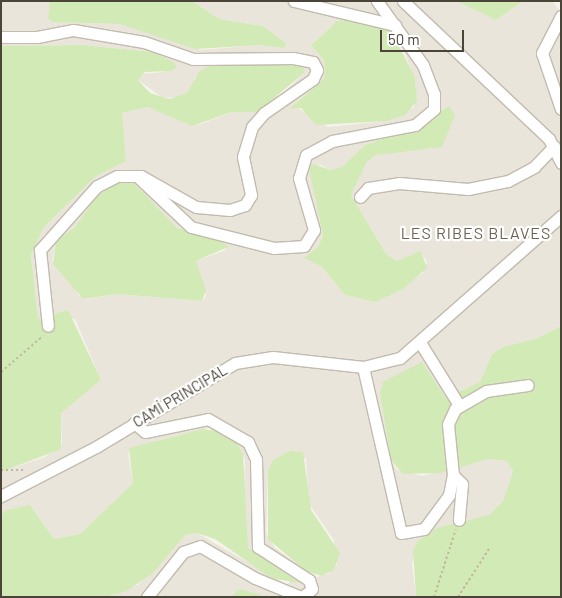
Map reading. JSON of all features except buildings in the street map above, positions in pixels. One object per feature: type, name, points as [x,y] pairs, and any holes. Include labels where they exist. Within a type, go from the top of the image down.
[{"type":"street","points":[[294,1],[395,25]]},
{"type":"street","points":[[135,176],[191,226],[274,248],[304,246],[314,230],[299,178],[306,155],[338,139],[414,125],[434,109],[427,73],[377,1]]},
{"type":"street","points":[[404,1],[554,146],[561,163]]},
{"type":"street","points":[[561,16],[542,53],[561,109]]},
{"type":"street","points":[[1,36],[37,37],[74,30],[144,42],[193,59],[293,58],[316,66],[316,76],[252,127],[243,157],[251,196],[245,205],[230,210],[190,205],[151,179],[135,176],[102,182],[44,241],[39,260],[48,326]]},
{"type":"street","points":[[360,197],[368,188],[400,183],[468,189],[508,181],[534,167],[554,146]]},
{"type":"street","name":"CAMÍ PRINCIPAL","points":[[1,496],[134,424],[235,363],[273,357],[363,367],[392,362],[421,344],[561,216]]},
{"type":"street","points":[[421,344],[459,405]]},
{"type":"street","points":[[363,367],[401,533],[428,527],[449,495],[453,475],[448,424],[459,405],[486,391],[528,385]]},
{"type":"street","points":[[134,424],[145,432],[208,419],[244,438],[256,459],[258,547],[309,580],[312,589],[302,597],[255,578],[200,546],[183,552],[147,597]]},
{"type":"street","points":[[453,475],[462,484],[459,520]]},
{"type":"path","points":[[1,372],[36,346],[48,326]]},
{"type":"path","points":[[1,470],[33,470],[41,476]]},
{"type":"path","points":[[434,597],[459,520]]},
{"type":"path","points":[[458,597],[489,549]]},
{"type":"shaded area","points":[[1,1],[50,1],[53,22],[120,24],[201,50],[259,45],[284,48],[286,43],[263,26],[219,19],[192,1],[456,1],[496,20],[523,1],[552,1],[561,12],[561,326],[538,338],[503,347],[492,354],[480,382],[446,398],[422,362],[380,394],[391,460],[397,470],[422,476],[488,459],[507,461],[513,471],[503,501],[489,515],[418,541],[412,564],[416,597],[268,597],[244,590],[231,597],[104,597],[138,585],[185,535],[197,533],[288,585],[291,575],[262,561],[248,548],[243,528],[245,460],[240,449],[209,428],[159,440],[128,453],[133,483],[80,534],[54,539],[30,505],[1,515],[1,472],[45,457],[62,444],[61,413],[101,380],[75,319],[38,319],[31,255],[39,232],[95,177],[126,161],[121,113],[148,107],[198,125],[282,94],[304,73],[195,77],[192,89],[182,96],[163,98],[138,80],[140,74],[165,72],[174,63],[154,52],[82,45],[1,46]],"holes":[[[332,25],[403,48],[416,83],[414,107],[386,121],[328,127],[293,105],[325,78],[324,60],[311,45]],[[449,106],[449,127],[444,140],[430,149],[413,147],[376,155],[367,162],[351,195],[386,254],[397,261],[421,252],[427,262],[423,273],[375,302],[345,295],[322,267],[305,257],[318,247],[323,236],[315,197],[319,164],[331,170],[343,167],[365,145],[406,131]],[[138,185],[155,210],[177,228],[218,238],[226,250],[196,261],[206,296],[202,301],[117,294],[86,299],[78,295],[73,283],[52,261],[56,241],[75,227],[96,197]],[[306,458],[309,504],[334,540],[337,565],[328,574],[316,577],[275,548],[266,533],[268,471]]]},
{"type":"green space","points":[[50,1],[192,1],[219,19],[263,26],[286,43],[284,48],[259,45],[195,49],[120,24],[53,22],[48,18]]},
{"type":"green space","points":[[456,1],[523,1],[496,20]]},
{"type":"green space","points":[[350,20],[390,29],[415,77],[417,101],[405,115],[386,121],[316,125],[301,108],[289,109],[325,78],[324,60],[311,45],[337,21]]},
{"type":"green space","points":[[82,45],[154,52],[175,63],[176,68],[171,71],[145,72],[138,80],[150,93],[169,99],[187,93],[199,72],[210,65],[291,63],[303,67],[304,73],[257,112],[232,112],[192,126],[148,107],[122,113],[126,161],[95,177],[43,228],[31,255],[38,319],[68,310],[101,380],[61,413],[61,449],[1,472],[1,46]]},
{"type":"green space","points":[[449,106],[455,115],[442,147],[376,155],[367,162],[351,195],[386,254],[397,261],[421,251],[427,268],[403,289],[375,302],[345,295],[322,267],[304,258],[318,247],[323,236],[309,168],[313,164],[331,170],[342,167],[365,145],[406,131]]},
{"type":"green space","points":[[131,180],[177,228],[218,238],[228,247],[196,261],[206,290],[202,301],[117,294],[83,299],[53,264],[56,241],[75,227],[96,197],[121,181]]},
{"type":"green space","points":[[561,326],[561,597],[416,597],[413,550],[418,541],[437,528],[489,515],[503,501],[513,471],[507,461],[488,459],[440,473],[403,474],[391,460],[380,394],[383,382],[422,362],[446,398],[480,382],[492,354],[503,347],[538,338]]},
{"type":"green space","points":[[203,429],[222,432],[237,443],[243,454],[248,548],[300,583],[271,578],[215,539],[197,533],[185,535],[153,573],[127,591],[104,597],[1,597],[1,515],[7,510],[30,505],[54,539],[80,534],[133,483],[129,448]]},
{"type":"green space","points":[[290,451],[303,452],[311,510],[340,553],[334,570],[322,576],[306,571],[268,539],[268,471],[273,460]]},
{"type":"green space","points":[[238,590],[244,590],[268,597],[231,597]]},
{"type":"district","name":"LES RIBES BLAVES","points":[[476,233]]}]
